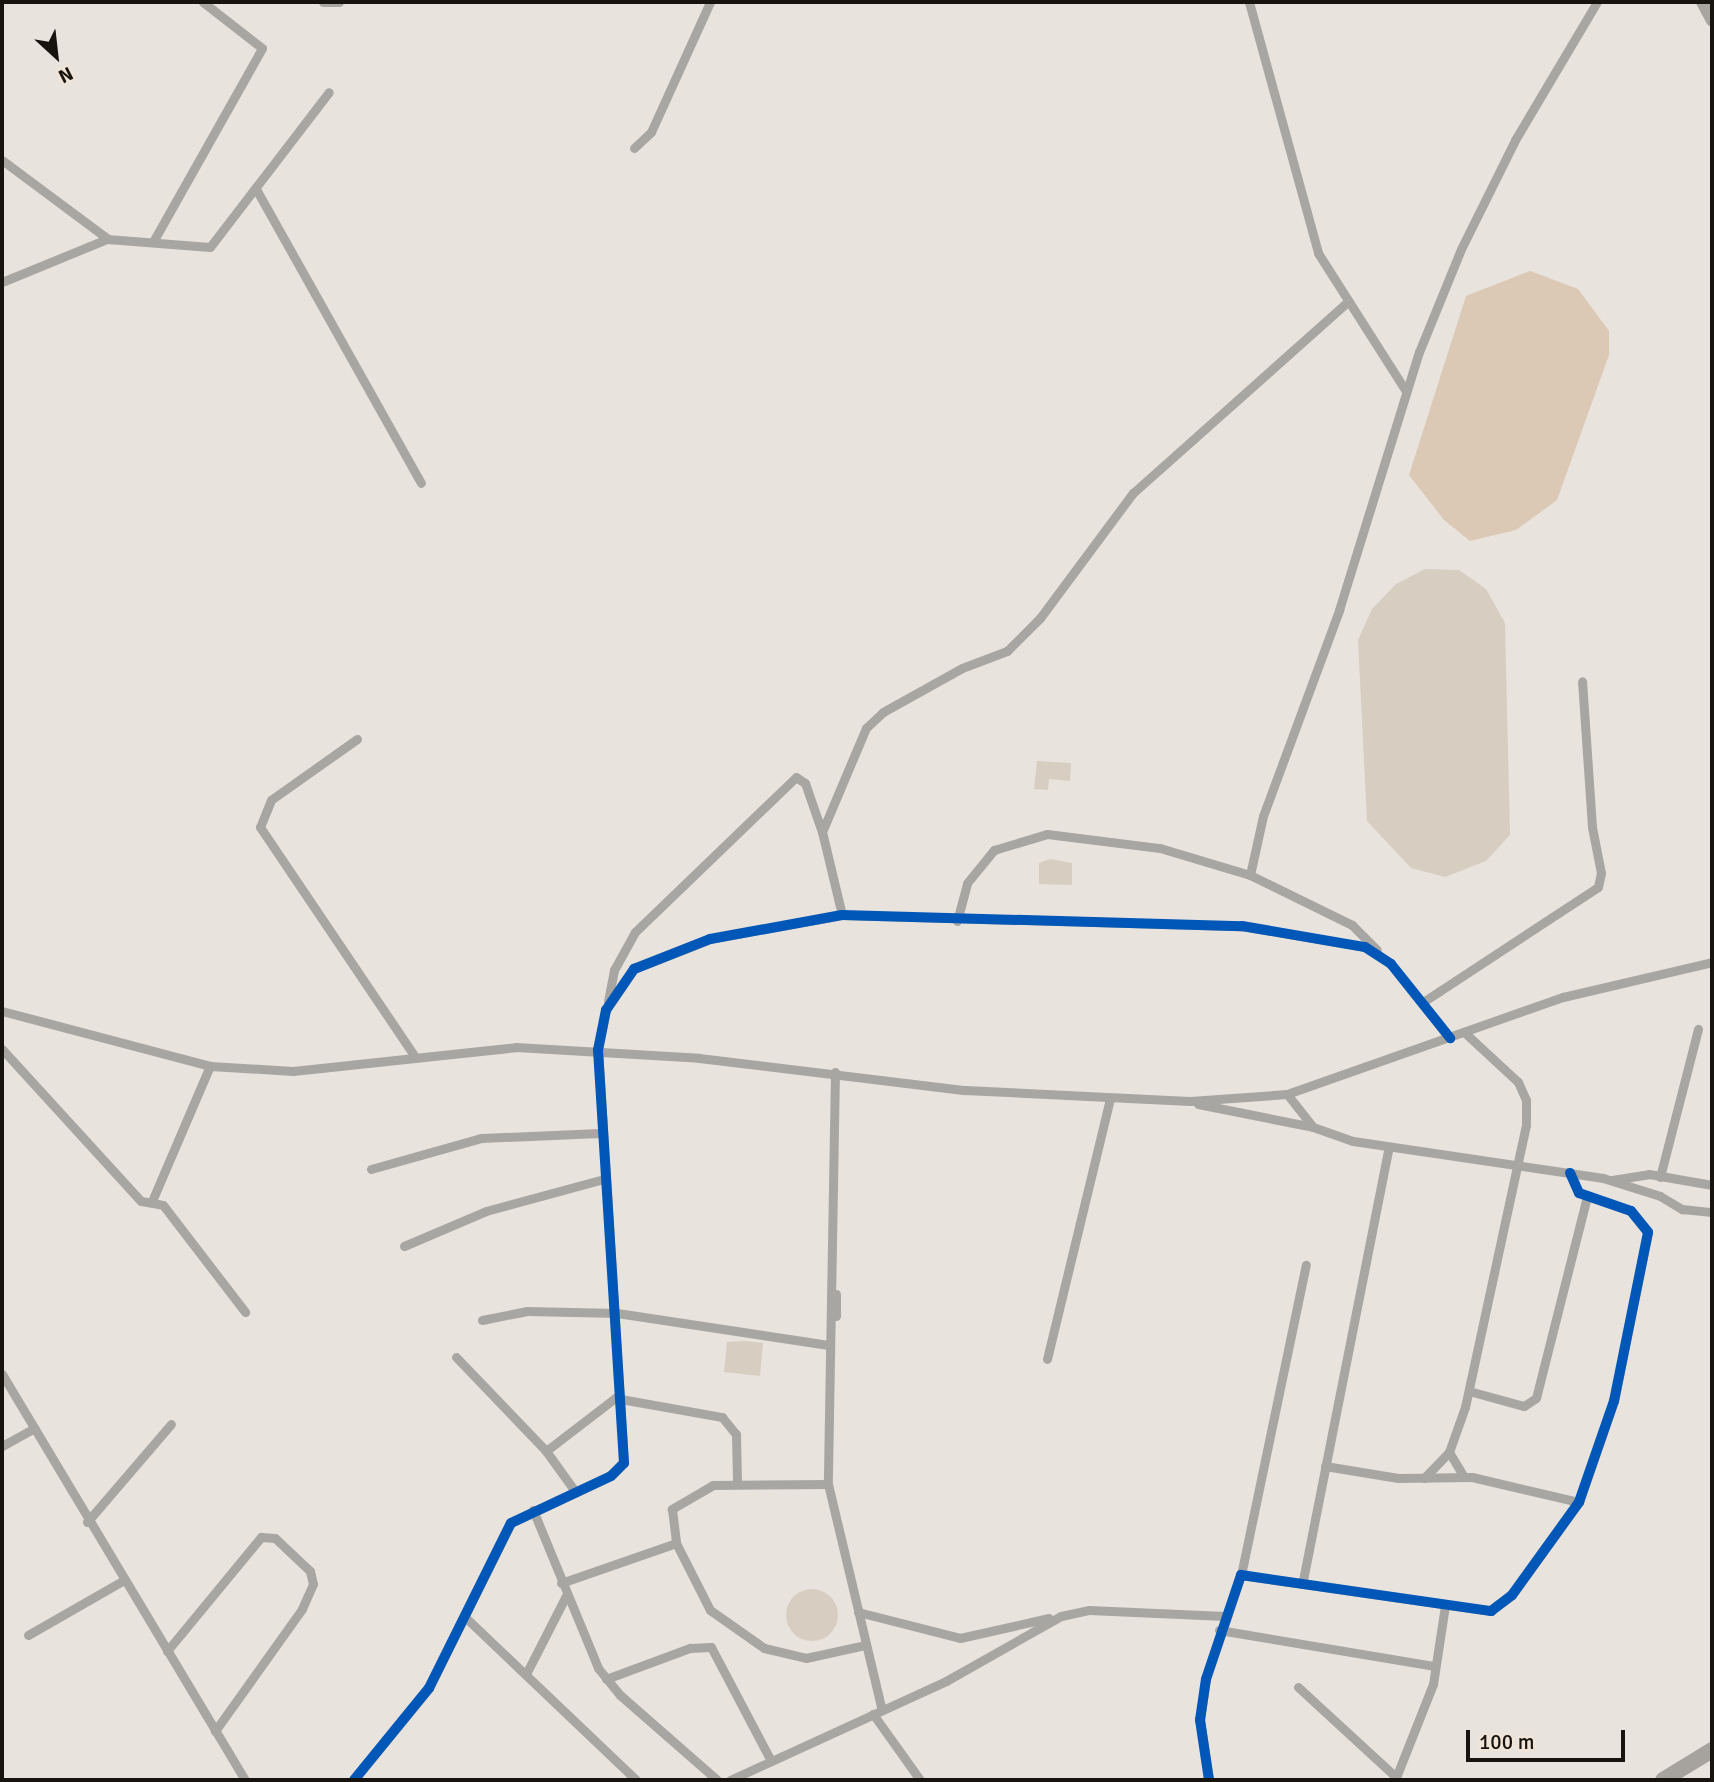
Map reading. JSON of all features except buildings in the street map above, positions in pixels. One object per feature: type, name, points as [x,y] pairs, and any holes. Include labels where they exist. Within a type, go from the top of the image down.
[{"type":"highway","points":[[1663,1780],[1712,1750]]},
{"type":"main road","points":[[1702,2],[1712,21]]},
{"type":"street","points":[[154,240],[262,48],[203,2]]},
{"type":"street","points":[[323,2],[339,2]]},
{"type":"street","points":[[635,148],[651,132],[710,2]]},
{"type":"street","points":[[1249,2],[1301,204],[1322,264],[1406,391]]},
{"type":"street","points":[[1250,875],[1263,816],[1339,610],[1406,391],[1461,248],[1516,140],[1597,2]]},
{"type":"street","points":[[2,282],[108,239],[154,240],[210,247],[329,92]]},
{"type":"street","points":[[2,160],[108,239]]},
{"type":"street","points":[[256,189],[421,483]]},
{"type":"street","points":[[822,832],[866,728],[883,712],[962,668],[1007,652],[1041,618],[1133,493],[1346,303]]},
{"type":"street","points":[[1423,1002],[1598,887],[1601,873],[1592,827],[1581,681]]},
{"type":"street","points":[[358,739],[271,800],[260,827],[414,1055]]},
{"type":"street","points":[[354,1780],[429,1688],[511,1523],[574,1490],[611,1476],[624,1463],[617,1313],[600,1133],[598,1050],[614,970],[635,932],[796,777],[805,783],[822,832],[842,915]]},
{"type":"street","points":[[957,921],[961,898],[979,865],[994,850],[1037,836],[1160,848],[1250,875],[1352,925],[1391,964],[1450,1038]]},
{"type":"street","points":[[606,1010],[627,977],[652,958],[710,939],[842,915],[957,921],[1242,926],[1337,939],[1365,947],[1391,964]]},
{"type":"street","points":[[2,1011],[210,1066],[293,1071],[414,1055],[516,1046],[598,1050],[835,1072],[965,1090],[1110,1100],[1190,1101],[1287,1094],[1599,986],[1712,962]]},
{"type":"street","points":[[1660,1177],[1698,1029]]},
{"type":"street","points":[[1424,1478],[1449,1452],[1469,1391],[1521,1165],[1527,1125],[1523,1091],[1507,1068],[1464,1032]]},
{"type":"street","points":[[2,1048],[141,1201],[163,1205],[246,1312]]},
{"type":"street","points":[[152,1201],[210,1066]]},
{"type":"street","points":[[835,1072],[836,1316]]},
{"type":"street","points":[[835,1072],[828,1485],[878,1712],[920,1780]]},
{"type":"street","points":[[1287,1094],[1313,1127]]},
{"type":"street","points":[[1047,1359],[1110,1100]]},
{"type":"street","points":[[1190,1101],[1313,1127],[1389,1147],[1521,1165],[1610,1181],[1660,1196],[1682,1209],[1712,1212]]},
{"type":"street","points":[[371,1169],[481,1138],[600,1133]]},
{"type":"street","points":[[1303,1580],[1389,1147]]},
{"type":"street","points":[[1241,1575],[1303,1580],[1482,1612],[1504,1604],[1578,1502],[1614,1401],[1647,1232],[1631,1211],[1587,1197],[1574,1189],[1570,1173]]},
{"type":"street","points":[[1610,1181],[1660,1177],[1712,1185]]},
{"type":"street","points":[[404,1245],[486,1211],[604,1179]]},
{"type":"street","points":[[1469,1391],[1524,1406],[1536,1398],[1587,1197]]},
{"type":"street","points":[[1209,1780],[1200,1720],[1219,1630],[1241,1575],[1306,1265]]},
{"type":"street","points":[[482,1320],[527,1311],[617,1313],[829,1345]]},
{"type":"street","points":[[456,1357],[546,1451],[574,1490]]},
{"type":"street","points":[[2,1374],[87,1522],[245,1780]]},
{"type":"street","points":[[546,1451],[605,1400],[622,1399],[722,1417],[736,1434],[737,1481]]},
{"type":"street","points":[[87,1522],[171,1424]]},
{"type":"street","points":[[2,1446],[34,1428]]},
{"type":"street","points":[[1449,1452],[1464,1477]]},
{"type":"street","points":[[1325,1466],[1424,1478],[1464,1477],[1578,1502]]},
{"type":"street","points":[[828,1485],[737,1481],[678,1500],[671,1516],[676,1543],[710,1610],[764,1648],[806,1658],[865,1645]]},
{"type":"street","points":[[533,1510],[566,1596],[606,1679],[717,1780]]},
{"type":"street","points":[[167,1651],[261,1536],[275,1538],[310,1571],[313,1584],[302,1609],[215,1731]]},
{"type":"street","points":[[561,1583],[676,1543]]},
{"type":"street","points":[[28,1634],[124,1580]]},
{"type":"street","points":[[526,1674],[566,1596]]},
{"type":"street","points":[[1298,1687],[1396,1779],[1433,1684],[1445,1606]]},
{"type":"street","points":[[858,1612],[960,1638],[1089,1610],[1225,1616]]},
{"type":"street","points":[[730,1780],[878,1712],[1065,1615]]},
{"type":"street","points":[[465,1617],[636,1780]]},
{"type":"street","points":[[1219,1630],[1435,1667]]},
{"type":"street","points":[[606,1679],[690,1648],[711,1647],[771,1761]]},
{"type":"shaded area","points":[[1530,271],[1578,289],[1609,331],[1609,355],[1557,500],[1516,530],[1470,541],[1444,520],[1409,475],[1466,296]]},
{"type":"cycle path","points":[[354,1780],[429,1688],[511,1523],[611,1476],[624,1463],[598,1050],[606,1010],[634,969],[710,939],[842,915],[1242,926],[1365,947],[1391,964],[1450,1038]]},
{"type":"cycle path","points":[[1209,1780],[1200,1720],[1206,1679],[1241,1575],[1491,1611],[1512,1595],[1579,1502],[1614,1401],[1648,1232],[1631,1211],[1579,1193],[1570,1173]]}]
